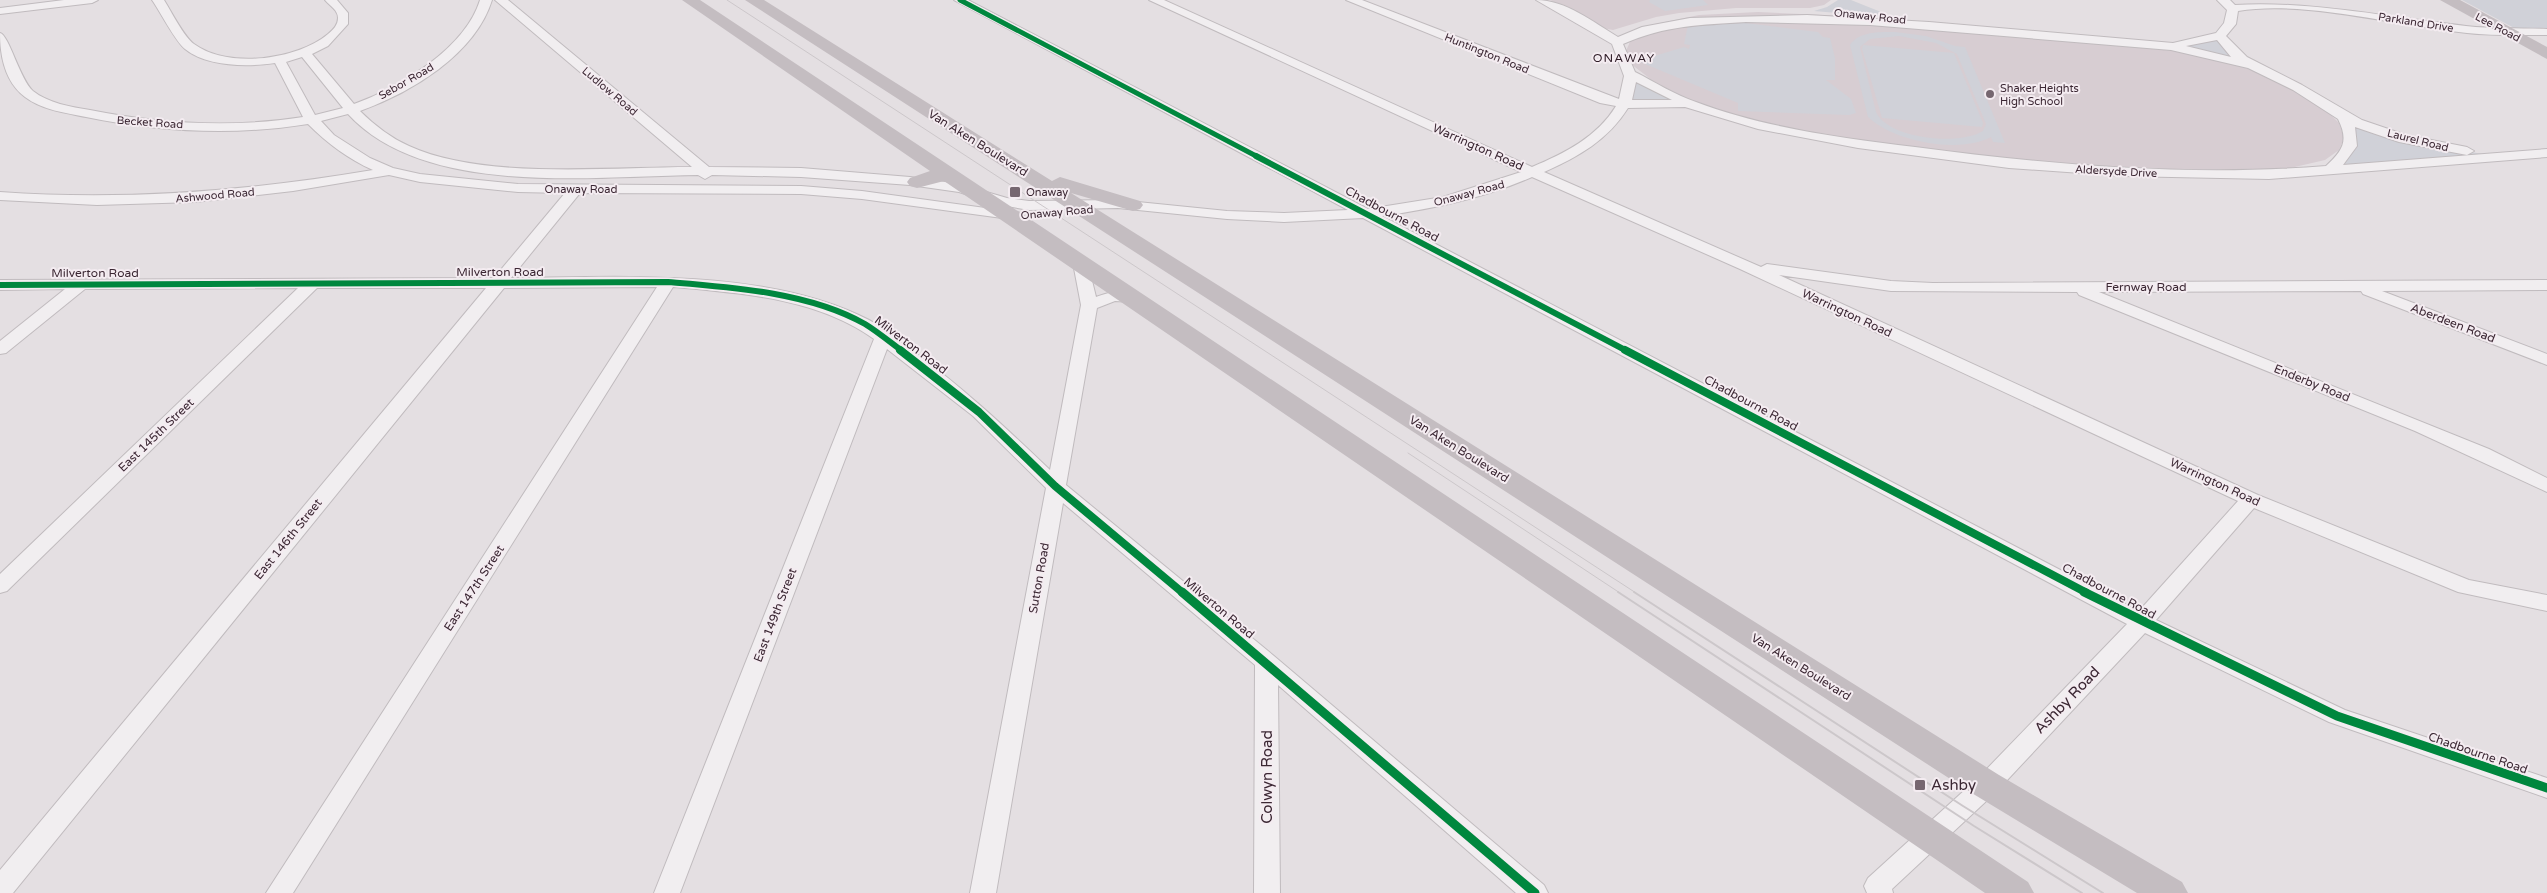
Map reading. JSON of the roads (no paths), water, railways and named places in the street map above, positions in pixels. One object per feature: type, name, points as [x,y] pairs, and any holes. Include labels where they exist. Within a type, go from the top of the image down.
[{"type":"main road","points":[[690,0],[945,178],[975,193],[1132,297],[2014,893]]},
{"type":"main road","name":"Van Aken Boulevard","points":[[753,0],[1987,785],[2169,893]]},
{"type":"main road","name":"Lee Road","points":[[2448,0],[2547,54]]},
{"type":"main road","points":[[1023,171],[1126,205]]},
{"type":"main road","points":[[918,182],[940,176],[945,178]]},
{"type":"street","points":[[0,11],[92,0]]},
{"type":"street","points":[[158,0],[188,46],[195,51],[228,60],[254,61],[279,59],[305,53],[326,42],[343,25],[343,14],[331,0]]},
{"type":"street","name":"Sebor Road","points":[[310,119],[350,110],[388,94],[430,69],[464,40],[483,14],[486,0]]},
{"type":"street","name":"Ludlow Road","points":[[501,0],[706,171]]},
{"type":"street","name":"Chadbourne Road","points":[[960,0],[2142,622],[2337,716],[2547,788]]},
{"type":"street","name":"Warrington Road","points":[[1155,0],[1534,173],[1746,266],[2251,499],[2466,587],[2547,603]]},
{"type":"street","name":"Huntington Road","points":[[1352,0],[1605,100],[1623,104]]},
{"type":"street","points":[[1542,0],[1568,12],[1617,42],[1630,74]]},
{"type":"street","points":[[2223,0],[2233,8]]},
{"type":"street","points":[[2233,8],[2256,3],[2290,1]]},
{"type":"street","name":"Parkland Drive","points":[[2290,1],[2424,24],[2508,32],[2547,32]]},
{"type":"street","points":[[2161,45],[2198,42],[2220,36],[2230,24],[2233,8]]},
{"type":"street","name":"Onaway Road","points":[[1617,42],[1630,30],[1684,14],[1748,9],[1819,9],[2018,34],[2161,45],[2249,65]]},
{"type":"street","points":[[1871,9],[1896,18]]},
{"type":"street","points":[[483,14],[513,10]]},
{"type":"street","name":"Becket Road","points":[[0,36],[19,85],[36,99],[72,110],[123,122],[179,125],[242,125],[310,119]]},
{"type":"street","name":"Laurel Road","points":[[2220,36],[2226,47],[2249,65],[2308,93],[2344,117],[2383,132],[2494,156]]},
{"type":"street","name":"Onaway Road","points":[[305,53],[350,110],[375,133],[426,157],[484,168],[527,171],[788,172],[918,182]]},
{"type":"street","name":"Onaway Road","points":[[279,59],[310,119],[329,138],[348,152],[388,171],[420,178],[489,187],[801,190],[937,205],[1009,216],[1040,216],[1081,208],[1126,205],[1244,216],[1367,214],[1422,206],[1493,189],[1534,173],[1576,153],[1604,132],[1623,104],[1627,94],[1630,74]]},
{"type":"street","name":"Aldersyde Drive","points":[[1630,74],[1691,105],[1724,116],[1790,132],[1924,154],[2008,164],[2189,175],[2269,175],[2547,153]]},
{"type":"street","name":"Aldersyde Drive","points":[[1623,104],[1691,105]]},
{"type":"street","points":[[2330,170],[2348,154],[2352,146],[2349,127],[2344,117]]},
{"type":"street","name":"Ashwood Road","points":[[0,196],[38,200],[85,200],[225,195],[306,185],[388,171],[426,157]]},
{"type":"street","points":[[703,189],[706,171]]},
{"type":"street","points":[[937,205],[956,200],[959,195],[957,190],[945,178]]},
{"type":"street","name":"East 146th Street","points":[[0,889],[576,189]]},
{"type":"street","name":"Onaway Road","points":[[975,193],[1016,204],[1081,208]]},
{"type":"street","name":"Sutton Road","points":[[983,893],[1089,305],[1081,263]]},
{"type":"street","name":"Fernway Road","points":[[1746,266],[1890,286],[2074,288],[2547,285]]},
{"type":"street","name":"Milverton Road","points":[[0,285],[668,282],[727,287],[790,298],[826,308],[864,324],[979,412],[1055,486],[1266,662],[1535,893]]},
{"type":"street","name":"East 147th Street","points":[[279,893],[668,282]]},
{"type":"street","points":[[0,349],[82,284]]},
{"type":"street","name":"East 145th Street","points":[[0,586],[312,284]]},
{"type":"street","name":"Aberdeen Road","points":[[2358,287],[2547,360]]},
{"type":"street","name":"Enderby Road","points":[[2074,288],[2422,427],[2482,453],[2547,486]]},
{"type":"street","points":[[1089,305],[1113,296],[1132,297]]},
{"type":"street","name":"East 149th Street","points":[[666,893],[883,338]]},
{"type":"street","name":"Ashby Road","points":[[1880,893],[1878,886],[1987,785],[2142,622],[2251,499]]},
{"type":"street","name":"Colwyn Road","points":[[1266,662],[1267,893]]},
{"type":"tram line","points":[[727,0],[1636,593]]},
{"type":"tram line","points":[[1408,453],[1620,593]]},
{"type":"tram line","points":[[1618,592],[1974,826],[2082,893]]},
{"type":"tram line","points":[[1634,592],[1963,806],[2103,893]]},
{"type":"place","name":"Shaker Heights High School","points":[[1990,94]]},
{"type":"place","name":"Onaway","points":[[1015,192]]},
{"type":"place","name":"Ashby","points":[[1920,785]]},
{"type":"district","name":"ONAWAY","points":[[1624,58]]}]
